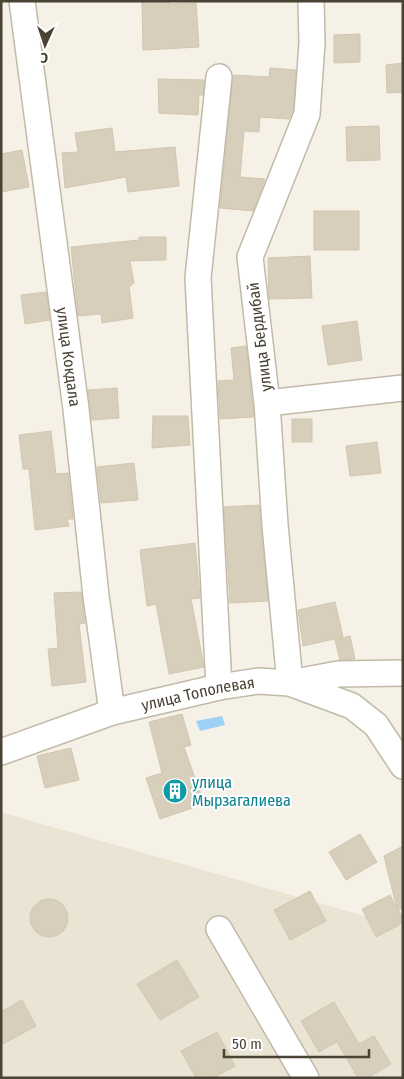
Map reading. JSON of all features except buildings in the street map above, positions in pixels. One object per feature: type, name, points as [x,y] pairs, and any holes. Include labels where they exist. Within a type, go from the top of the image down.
[{"type":"street","name":"улица Кокдала","points":[[22,1],[76,409],[96,596],[112,712]]},
{"type":"street","name":"улица Бердибай","points":[[290,683],[275,525],[267,403],[250,257],[307,114],[312,43],[311,1]]},
{"type":"street","points":[[219,77],[198,278],[219,687]]},
{"type":"street","points":[[267,403],[403,388]]},
{"type":"street","name":"улица Тополевая","points":[[1,752],[112,712],[219,687],[258,681],[290,683],[338,674],[403,673]]},
{"type":"street","points":[[290,683],[352,706],[376,725],[403,766]]},
{"type":"street","points":[[219,929],[306,1078]]},
{"type":"shaded area","points":[[3,813],[403,927],[403,1078],[1,1078],[1,814]]},
{"type":"water","points":[[222,716],[225,725],[200,731],[196,721]]},
{"type":"place","name":"улица Мырзагалиева","points":[[175,791]]}]
